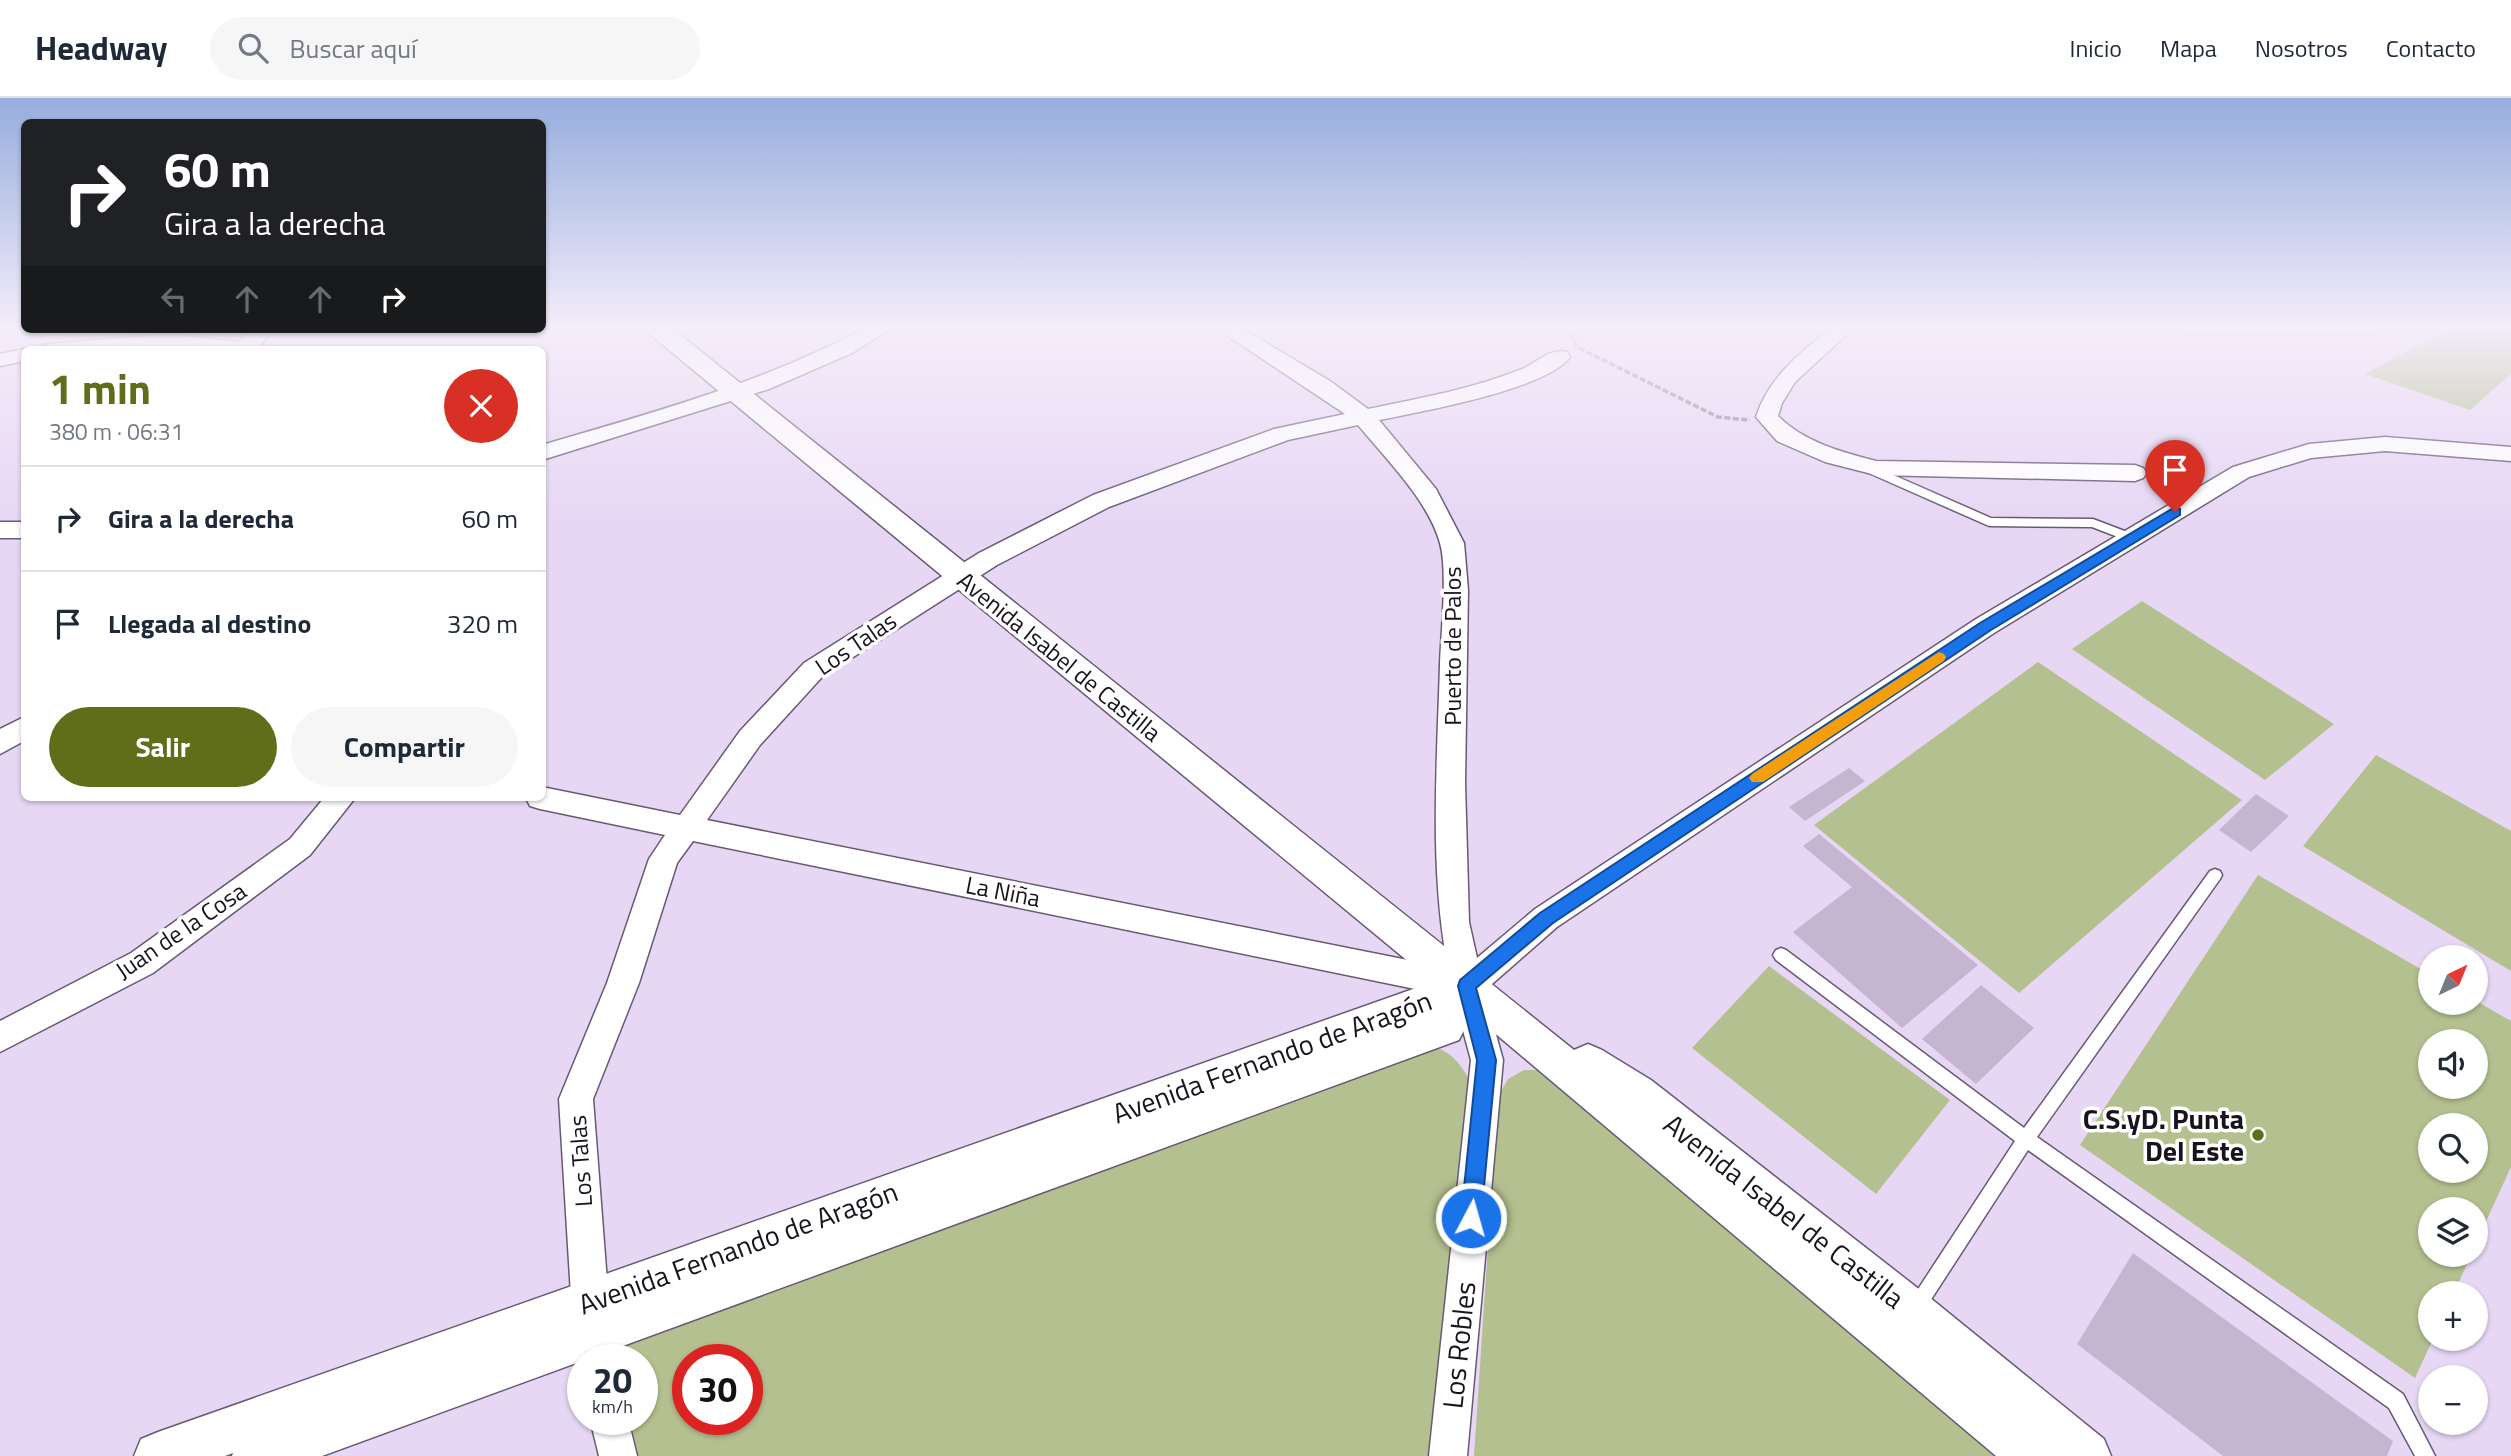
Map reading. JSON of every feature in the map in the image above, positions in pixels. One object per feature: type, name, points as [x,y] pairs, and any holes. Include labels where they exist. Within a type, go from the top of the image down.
[{"type":"street","name":"Avenida Isabel de Castilla","points":[[730,389],[1467,986],[2034,1456]]},
{"type":"street","points":[[546,452],[743,389]]},
{"type":"street","name":"Puerto de Palos","points":[[1327,389],[1363,416],[1428,495],[1452,542],[1455,590],[1451,783],[1454,922],[1467,986]]},
{"type":"street","name":"Los Talas","points":[[592,1331],[576,1099],[623,983],[664,859],[750,738],[813,670],[960,576],[1101,501],[1282,434],[1481,389]]},
{"type":"street","points":[[1779,389],[1771,400],[1767,417],[1785,436],[1833,457],[1876,468],[2135,473]]},
{"type":"street","points":[[1467,986],[1546,918],[1985,626],[2241,472],[2309,451],[2385,443],[2511,454]]},
{"type":"street","points":[[0,530],[21,530]]},
{"type":"street","points":[[0,743],[21,729]]},
{"type":"street","name":"La Niña","points":[[546,799],[1467,986]]},
{"type":"street","name":"Juan de la Cosa","points":[[0,1037],[142,963],[300,847],[338,801]]},
{"type":"street","name":"Avenida Isabel de Castilla","points":[[1467,986],[1636,1094],[1913,1313],[2087,1456]]},
{"type":"street","name":"Avenida Fernando de Aragón","points":[[256,1456],[592,1331],[1445,1027],[1467,986]]},
{"type":"street","name":"Los Robles","points":[[1448,1456],[1487,1060],[1467,986]]},
{"type":"street","name":"Avenida Fernando de Aragón","points":[[158,1456],[592,1331]]},
{"type":"street","points":[[613,1435],[618,1456]]},
{"type":"lane","points":[[1855,462],[1989,522],[2093,523],[2131,538]]},
{"type":"lane","points":[[1913,1313],[2026,1139],[2215,875]]},
{"type":"lane","points":[[1781,955],[2026,1139],[2396,1401],[2425,1456]]},
{"type":"path","points":[[1662,389],[1718,417],[1772,422]]},
{"type":"green space","points":[[2410,389],[2493,389],[2470,410]]},
{"type":"green space","points":[[2142,601],[2334,724],[2265,780],[2072,649]]},
{"type":"green space","points":[[2038,662],[2242,800],[2019,993],[1814,825]]},
{"type":"green space","points":[[2376,755],[2511,831],[2511,971],[2488,957],[2488,945],[2468,945],[2303,846]]},
{"type":"green space","name":"C.S.yD. Punta Del Este","points":[[2258,875],[2418,967],[2418,1015],[2488,1015],[2488,1008],[2511,1021],[2511,1167],[2488,1217],[2488,1197],[2418,1197],[2418,1267],[2466,1267],[2459,1281],[2418,1281],[2418,1351],[2427,1351],[2421,1365],[2418,1365],[2415,1378],[2080,1145]]},
{"type":"green space","points":[[1769,966],[1950,1100],[1876,1194],[1692,1048]]},
{"type":"green space","points":[[1433,1046],[1454,1059],[1469,1079],[1434,1456],[636,1456],[631,1435],[658,1435],[658,1344],[627,1344]]},
{"type":"green space","points":[[1524,1070],[1542,1070],[2014,1456],[1474,1456],[1498,1096],[1508,1079]]},
{"type":"building","points":[[1849,768],[1865,781],[1805,821],[1789,807]]},
{"type":"building","points":[[2256,794],[2289,816],[2251,852],[2219,830]]},
{"type":"building","points":[[1819,834],[1978,965],[1902,1028],[1793,932],[1852,887],[1803,846]]},
{"type":"building","points":[[1981,985],[2034,1028],[1976,1084],[1922,1039]]},
{"type":"building","points":[[2133,1253],[2393,1441],[2387,1456],[2223,1456],[2077,1344]]},
{"type":"slow traffic","points":[[1757,778],[1939,657]]},
{"type":"place","name":"C.S.yD. Punta Del Este","points":[[2258,1135]]},
{"type":"route","points":[[1471,1218],[1487,1060],[1467,986],[1546,918],[1985,626],[2175,512]]}]
